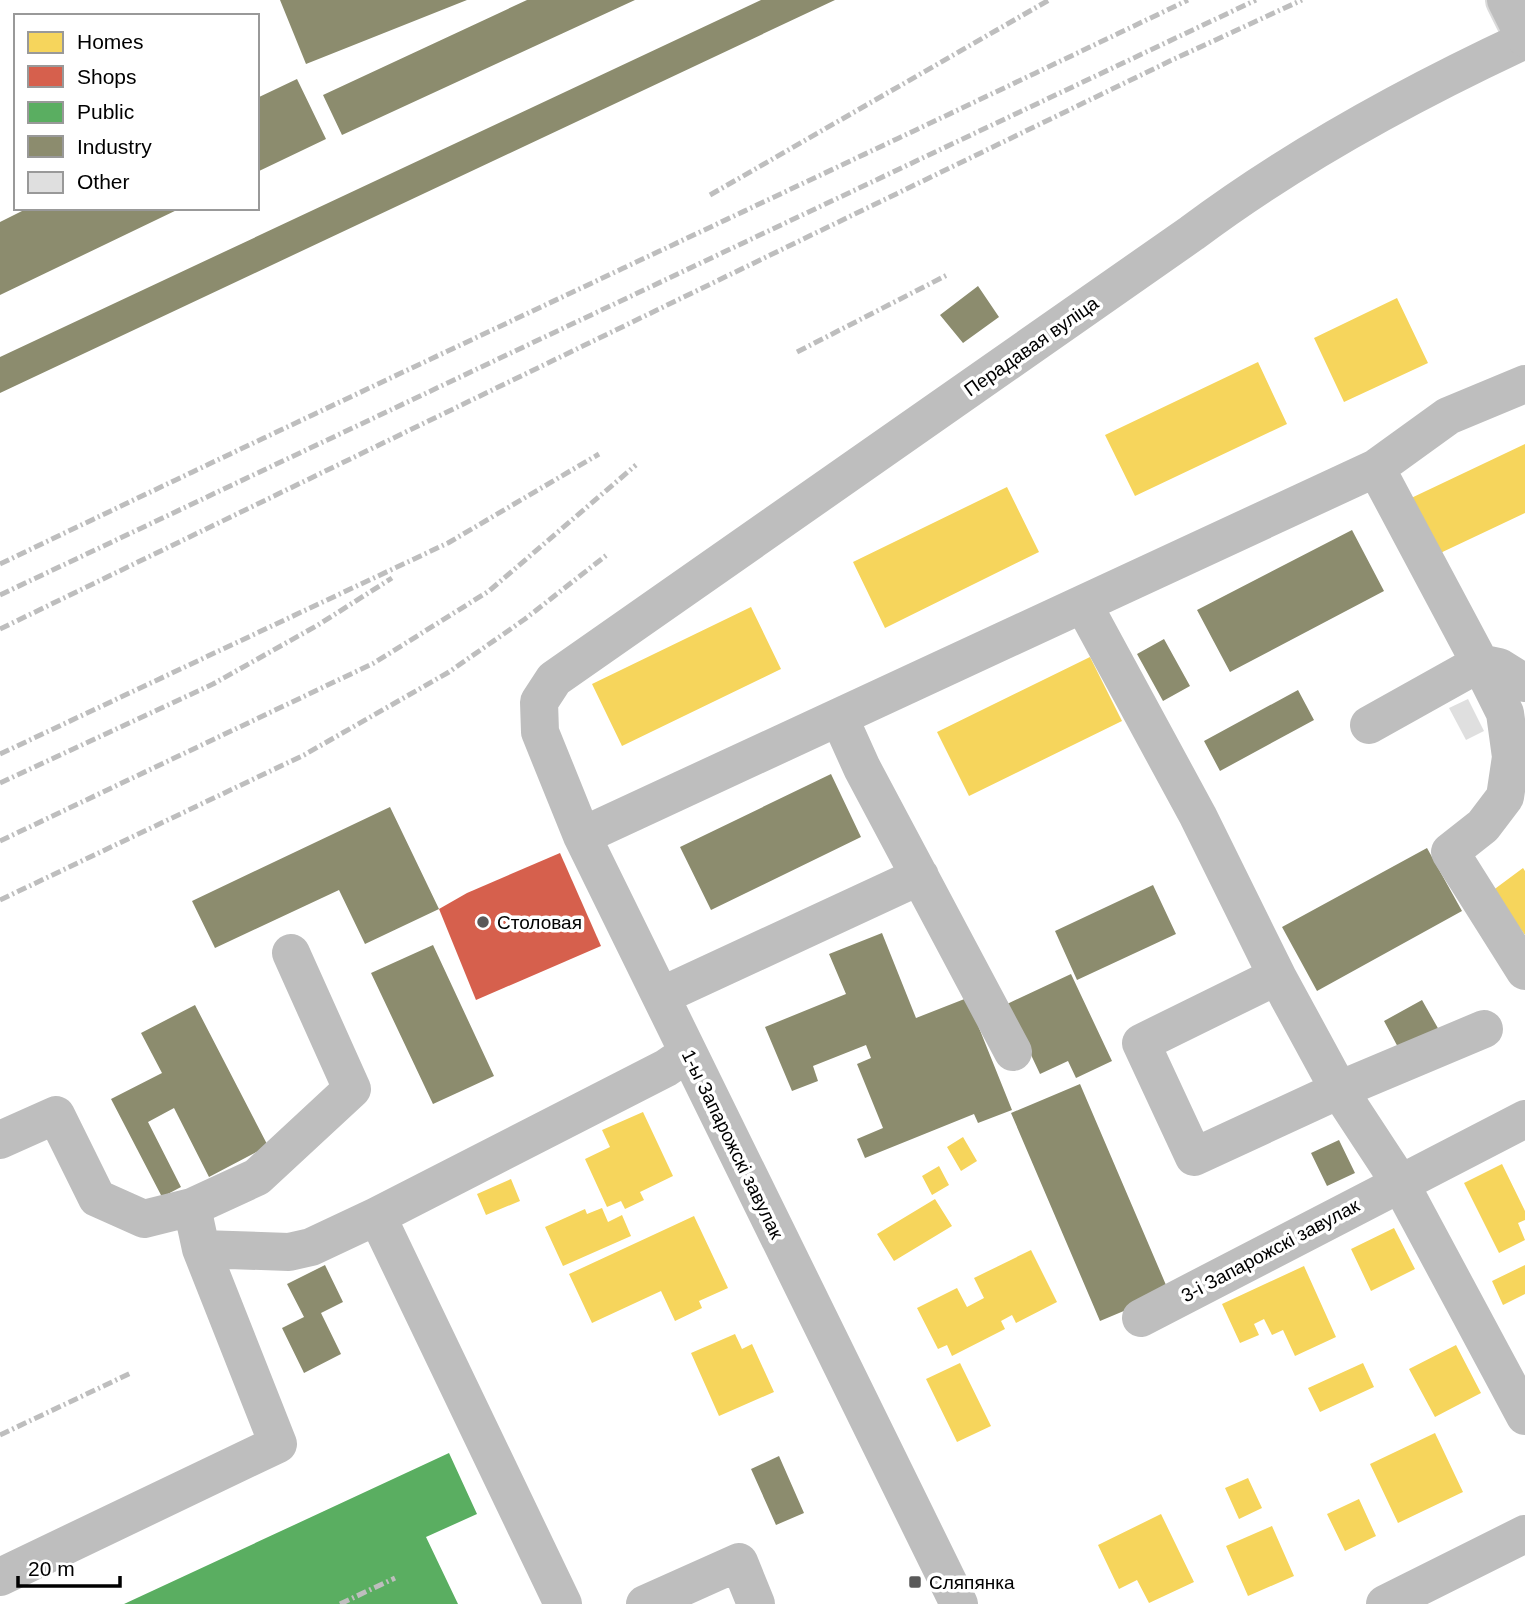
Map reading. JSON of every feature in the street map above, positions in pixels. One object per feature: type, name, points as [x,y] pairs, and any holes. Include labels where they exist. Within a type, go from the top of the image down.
[{"type":"street","points":[[1506,0],[1525,39]]},
{"type":"street","name":"Перадавая вуліца","points":[[554,680],[1247,192],[1437,81],[1525,39]]},
{"type":"street","points":[[582,836],[1376,468],[1448,416],[1525,384]]},
{"type":"street","points":[[1376,468],[1505,713],[1511,757],[1505,797],[1483,826],[1450,852],[1525,971]]},
{"type":"street","points":[[1083,604],[1198,816],[1277,976],[1339,1090],[1400,1183],[1525,1416]]},
{"type":"street","points":[[1369,725],[1480,663],[1499,667],[1525,684]]},
{"type":"street","name":"1-ы Запарожскі завулак","points":[[554,680],[539,702],[540,732],[582,836],[959,1604]]},
{"type":"street","points":[[839,717],[862,768],[1013,1052]]},
{"type":"street","points":[[661,996],[920,876]]},
{"type":"street","points":[[0,1140],[56,1115],[97,1198],[144,1219],[192,1207],[257,1177],[352,1088],[291,953]]},
{"type":"street","points":[[1277,976],[1141,1043],[1194,1157],[1339,1090],[1484,1029]]},
{"type":"street","points":[[201,1248],[289,1252],[311,1247],[666,1068],[688,1053]]},
{"type":"street","name":"3-і Запарожскі завулак","points":[[1141,1318],[1525,1119]]},
{"type":"street","points":[[0,1577],[278,1444],[201,1248],[192,1207]]},
{"type":"street","points":[[377,1216],[563,1604]]},
{"type":"street","points":[[1385,1604],[1525,1534]]},
{"type":"street","points":[[645,1604],[739,1562],[756,1604]]},
{"type":"building: Homes","points":[[1397,298],[1428,363],[1344,402],[1314,338]]},
{"type":"building: Homes","points":[[1258,362],[1287,424],[1135,496],[1105,435]]},
{"type":"building: Homes","points":[[1525,444],[1525,513],[1434,556],[1407,500]]},
{"type":"building: Homes","points":[[1007,487],[1039,552],[885,628],[853,562]]},
{"type":"building: Homes","points":[[751,607],[781,669],[622,746],[592,684]]},
{"type":"building: Homes","points":[[1090,657],[1122,721],[969,796],[937,732]]},
{"type":"building: Homes","points":[[1523,868],[1525,871],[1525,935],[1492,891]]},
{"type":"building: Homes","points":[[643,1112],[673,1176],[640,1192],[644,1200],[625,1209],[621,1201],[607,1207],[585,1159],[610,1147],[602,1130]]},
{"type":"building: Homes","points":[[963,1137],[977,1161],[961,1171],[947,1147]]},
{"type":"building: Homes","points":[[1502,1164],[1525,1211],[1525,1220],[1518,1223],[1525,1240],[1499,1253],[1464,1183]]},
{"type":"building: Homes","points":[[939,1166],[949,1185],[932,1195],[922,1176]]},
{"type":"building: Homes","points":[[511,1179],[520,1201],[486,1215],[477,1194]]},
{"type":"building: Homes","points":[[935,1199],[952,1226],[894,1261],[877,1234]]},
{"type":"building: Homes","points":[[602,1208],[608,1222],[622,1215],[631,1236],[563,1266],[545,1227],[585,1209],[587,1214]]},
{"type":"building: Homes","points":[[694,1216],[728,1288],[699,1301],[702,1308],[675,1321],[661,1291],[592,1323],[569,1274]]},
{"type":"building: Homes","points":[[1394,1228],[1415,1269],[1371,1291],[1351,1249]]},
{"type":"building: Homes","points":[[1031,1250],[1057,1302],[1016,1323],[1012,1315],[1001,1321],[1005,1329],[952,1356],[947,1345],[938,1349],[917,1308],[957,1288],[967,1307],[984,1298],[974,1278]]},
{"type":"building: Homes","points":[[1525,1265],[1525,1294],[1503,1305],[1492,1281]]},
{"type":"building: Homes","points":[[1304,1266],[1336,1337],[1295,1356],[1283,1330],[1272,1335],[1264,1319],[1254,1324],[1259,1335],[1240,1343],[1222,1304]]},
{"type":"building: Homes","points":[[735,1334],[742,1349],[752,1344],[774,1392],[719,1416],[691,1353]]},
{"type":"building: Homes","points":[[1456,1345],[1481,1393],[1435,1417],[1409,1369]]},
{"type":"building: Homes","points":[[960,1363],[991,1426],[957,1442],[926,1379]]},
{"type":"building: Homes","points":[[1363,1363],[1374,1387],[1320,1412],[1308,1388]]},
{"type":"building: Homes","points":[[1435,1433],[1463,1492],[1398,1523],[1370,1464]]},
{"type":"building: Homes","points":[[1248,1478],[1262,1508],[1239,1519],[1225,1488]]},
{"type":"building: Homes","points":[[1359,1499],[1376,1536],[1345,1551],[1327,1514]]},
{"type":"building: Homes","points":[[1161,1514],[1194,1582],[1149,1603],[1137,1580],[1119,1589],[1098,1545]]},
{"type":"building: Homes","points":[[1272,1526],[1294,1576],[1248,1596],[1226,1546]]},
{"type":"building: Shops","points":[[560,853],[601,946],[476,1000],[439,909],[467,893]]},
{"type":"building: Public","points":[[449,1453],[477,1514],[426,1537],[458,1604],[124,1604]]},
{"type":"building: Industry","points":[[280,0],[467,0],[306,64]]},
{"type":"building: Industry","points":[[527,0],[635,0],[342,135],[323,95]]},
{"type":"building: Industry","points":[[761,0],[835,0],[0,393],[0,357]]},
{"type":"building: Industry","points":[[297,79],[326,139],[259,171],[259,97]]},
{"type":"building: Industry","points":[[24,210],[177,210],[0,295],[0,222]]},
{"type":"building: Industry","points":[[978,286],[999,317],[963,343],[940,315]]},
{"type":"building: Industry","points":[[1352,530],[1384,591],[1230,672],[1197,610]]},
{"type":"building: Industry","points":[[1164,639],[1190,686],[1163,701],[1137,654]]},
{"type":"building: Industry","points":[[1298,690],[1314,720],[1220,771],[1204,741]]},
{"type":"building: Industry","points":[[831,774],[861,837],[711,910],[680,847]]},
{"type":"building: Industry","points":[[390,807],[439,909],[365,944],[339,890],[215,948],[192,901]]},
{"type":"building: Industry","points":[[1427,848],[1462,911],[1317,991],[1282,927]]},
{"type":"building: Industry","points":[[1153,885],[1176,934],[1077,980],[1055,931]]},
{"type":"building: Industry","points":[[882,933],[916,1018],[967,998],[1012,1110],[978,1123],[974,1114],[865,1158],[857,1139],[883,1128],[857,1064],[871,1058],[866,1045],[813,1066],[818,1081],[792,1091],[765,1027],[846,994],[829,954]]},
{"type":"building: Industry","points":[[433,945],[494,1076],[433,1104],[371,973]]},
{"type":"building: Industry","points":[[1071,974],[1112,1061],[1076,1078],[1068,1061],[1040,1074],[1007,1004]]},
{"type":"building: Industry","points":[[1422,1000],[1439,1030],[1400,1051],[1384,1021]]},
{"type":"building: Industry","points":[[195,1005],[268,1146],[209,1177],[174,1108],[148,1122],[181,1187],[162,1197],[111,1099],[162,1073],[141,1033]]},
{"type":"building: Industry","points":[[1080,1084],[1169,1292],[1100,1321],[1011,1113]]},
{"type":"building: Industry","points":[[1339,1140],[1355,1173],[1327,1186],[1311,1153]]},
{"type":"building: Industry","points":[[325,1265],[343,1302],[321,1313],[341,1354],[304,1373],[282,1328],[304,1317],[287,1284]]},
{"type":"building: Industry","points":[[779,1456],[804,1513],[776,1525],[751,1469]]},
{"type":"building: Other","points":[[1468,699],[1484,731],[1466,740],[1449,708]]},
{"type":"railway","points":[[710,195],[1049,0]]},
{"type":"railway","points":[[0,564],[1188,0]]},
{"type":"railway","points":[[0,595],[1256,0]]},
{"type":"railway","points":[[0,629],[1172,60],[1302,0]]},
{"type":"railway","points":[[797,352],[949,274]]},
{"type":"railway","points":[[0,754],[448,543],[599,454]]},
{"type":"railway","points":[[0,841],[374,663],[489,591],[636,465]]},
{"type":"railway","points":[[0,900],[304,755],[449,672],[525,619],[608,554]]},
{"type":"railway","points":[[0,783],[213,684],[318,625],[392,578]]},
{"type":"railway","points":[[0,1435],[131,1373]]},
{"type":"railway","points":[[340,1604],[395,1578]]},
{"type":"place","name":"Столовая","points":[[483,922]]},
{"type":"place","name":"Сляпянка","points":[[915,1582]]}]
